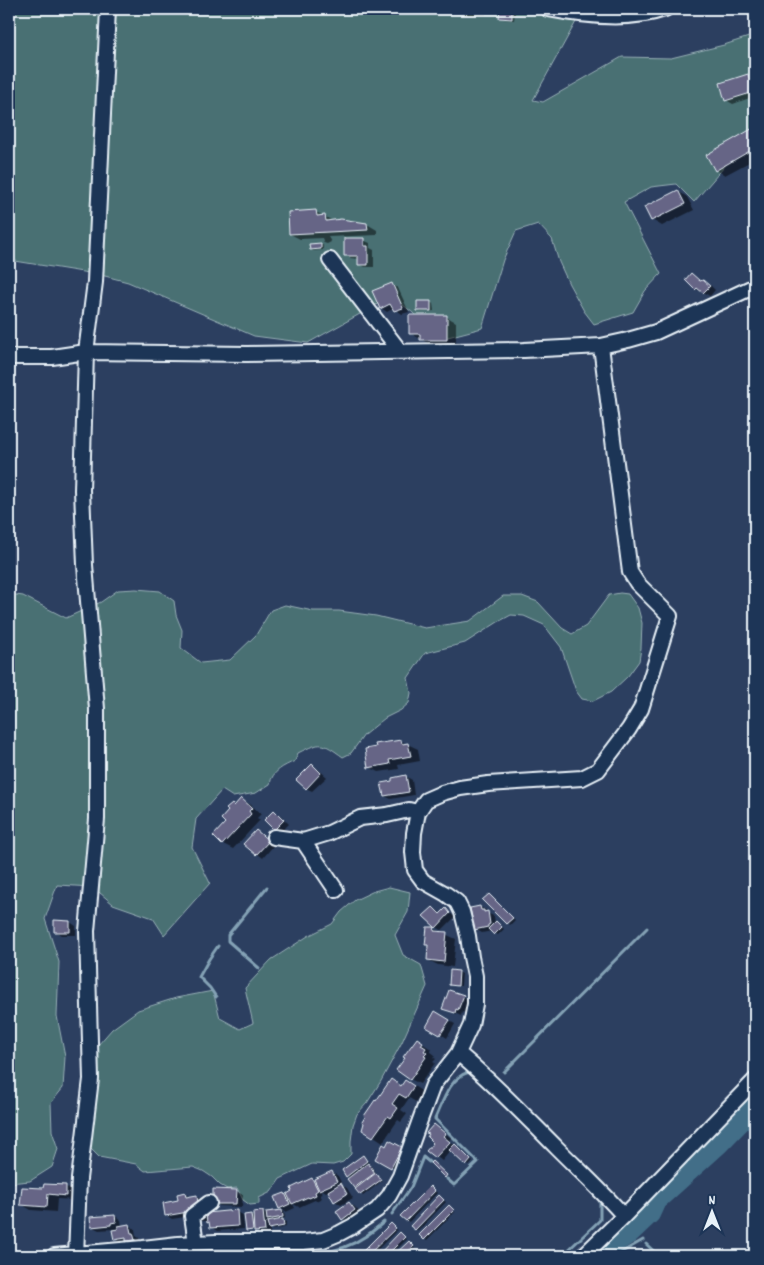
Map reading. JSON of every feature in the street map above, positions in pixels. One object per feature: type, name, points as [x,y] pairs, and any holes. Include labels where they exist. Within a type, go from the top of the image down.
[{"type":"street","points":[[76,1256],[79,1179],[91,1079],[87,931],[97,819],[97,709],[85,565],[82,490],[86,352],[95,282],[108,9]]},
{"type":"street","points":[[548,9],[614,16],[634,16],[665,9]]},
{"type":"street","points":[[330,260],[400,351]]},
{"type":"street","points":[[9,357],[52,357],[86,352],[247,354],[524,350],[600,346],[656,332],[755,286]]},
{"type":"street","points":[[54,1256],[76,1256],[178,1244],[323,1240],[340,1233],[377,1210],[389,1196],[400,1176],[433,1085],[458,1053],[471,1026],[475,1004],[475,976],[462,912],[457,902],[423,881],[415,870],[414,842],[418,812],[426,800],[460,788],[488,784],[582,778],[598,770],[629,729],[641,709],[670,616],[637,583],[630,572],[600,346]]},
{"type":"street","points":[[274,837],[303,841],[329,833],[360,818],[409,810],[418,812]]},
{"type":"street","points":[[303,841],[336,890]]},
{"type":"street","points":[[458,1053],[482,1072],[606,1195],[624,1216]]},
{"type":"street","points":[[583,1256],[755,1080]]},
{"type":"street","points":[[196,1243],[192,1216],[209,1203]]},
{"type":"green space","points":[[9,9],[583,9],[533,100],[543,102],[622,57],[671,58],[755,35],[755,131],[694,202],[676,184],[651,187],[624,202],[661,274],[645,291],[633,312],[594,324],[584,311],[569,284],[559,262],[552,239],[538,224],[516,231],[503,260],[482,328],[444,338],[392,296],[308,343],[254,336],[128,282],[101,275],[9,260]]},
{"type":"green space","points":[[118,590],[160,591],[174,601],[176,615],[182,630],[181,648],[201,663],[230,660],[256,635],[271,610],[285,605],[313,611],[339,611],[376,616],[425,628],[470,621],[503,596],[522,596],[538,602],[562,628],[572,634],[586,626],[609,595],[628,594],[638,608],[642,623],[641,648],[639,661],[628,676],[611,692],[593,701],[582,699],[576,691],[561,647],[544,625],[524,616],[511,615],[465,643],[425,653],[408,678],[411,693],[409,703],[401,710],[385,718],[364,735],[351,753],[343,757],[326,746],[312,746],[298,753],[295,761],[279,769],[271,779],[270,784],[256,793],[233,797],[222,790],[196,819],[192,847],[210,883],[164,935],[153,918],[113,904],[93,887],[57,885],[45,919],[59,962],[57,1016],[65,1057],[63,1088],[51,1103],[52,1131],[58,1149],[52,1167],[30,1181],[9,1183],[9,594],[23,596],[66,618],[101,602]]},
{"type":"green space","points":[[389,887],[410,892],[408,912],[395,935],[403,955],[421,965],[427,986],[402,1042],[381,1081],[367,1103],[357,1114],[353,1125],[351,1154],[343,1162],[333,1165],[312,1164],[280,1179],[271,1192],[259,1198],[259,1204],[250,1205],[243,1200],[237,1188],[227,1189],[203,1171],[193,1167],[145,1171],[136,1164],[99,1157],[90,1148],[90,1116],[98,1045],[112,1029],[138,1010],[176,998],[213,991],[220,1018],[240,1029],[253,1023],[245,988],[271,960],[308,936],[332,924],[341,912],[355,900],[374,891]]},
{"type":"building","points":[[457,9],[480,9],[480,12],[457,13]]},
{"type":"building","points":[[500,9],[512,9],[512,19],[499,18]]},
{"type":"building","points":[[748,74],[754,92],[725,101],[720,83]]},
{"type":"building","points":[[755,127],[755,148],[715,171],[706,155]]},
{"type":"building","points":[[678,190],[685,204],[651,221],[644,207]]},
{"type":"building","points":[[316,210],[317,216],[325,215],[326,221],[341,219],[367,223],[368,230],[289,234],[288,212]]},
{"type":"building","points":[[344,238],[364,238],[364,246],[368,246],[368,265],[358,265],[358,256],[344,256]]},
{"type":"building","points":[[321,243],[321,249],[310,250],[309,244]]},
{"type":"building","points":[[691,273],[700,281],[703,280],[710,286],[703,293],[697,288],[695,290],[685,280]]},
{"type":"building","points":[[392,283],[403,308],[394,311],[390,304],[380,309],[372,291]]},
{"type":"building","points":[[417,301],[431,301],[431,311],[417,311]]},
{"type":"building","points":[[409,315],[447,315],[447,340],[420,340],[420,334],[409,334]]},
{"type":"building","points":[[401,740],[402,744],[408,743],[411,756],[389,760],[390,764],[368,768],[365,749],[376,747],[375,744]]},
{"type":"building","points":[[312,764],[321,773],[306,789],[296,780]]},
{"type":"building","points":[[406,775],[409,792],[384,796],[381,783]]},
{"type":"building","points":[[241,798],[252,808],[249,811],[251,814],[222,845],[213,836],[225,823],[221,819],[228,811],[226,809],[232,804],[234,806]]},
{"type":"building","points":[[274,810],[284,820],[274,830],[264,820]]},
{"type":"building","points":[[256,830],[269,841],[256,855],[243,844]]},
{"type":"building","points":[[489,894],[513,918],[506,924],[482,900]]},
{"type":"building","points":[[480,906],[484,912],[488,911],[490,924],[488,927],[474,930],[470,908]]},
{"type":"building","points":[[433,907],[440,914],[446,908],[450,913],[436,928],[423,916]]},
{"type":"building","points":[[54,920],[70,921],[70,932],[54,932]]},
{"type":"building","points":[[496,921],[502,927],[494,935],[488,929]]},
{"type":"building","points":[[427,927],[435,927],[434,931],[447,932],[444,962],[427,960],[428,945],[425,945]]},
{"type":"building","points":[[450,970],[459,971],[458,986],[449,985]]},
{"type":"building","points":[[449,990],[464,995],[455,1013],[442,1009]]},
{"type":"building","points":[[435,1011],[450,1020],[440,1035],[426,1027]]},
{"type":"building","points":[[417,1038],[423,1042],[421,1045],[426,1048],[424,1051],[427,1053],[410,1080],[396,1070]]},
{"type":"building","points":[[391,1079],[401,1086],[405,1080],[414,1086],[406,1098],[399,1094],[392,1104],[398,1108],[391,1118],[388,1116],[373,1137],[362,1130],[364,1123],[362,1122],[364,1116]]},
{"type":"building","points":[[434,1124],[446,1134],[443,1136],[450,1142],[435,1158],[426,1151],[433,1143],[427,1137],[429,1134],[426,1133]]},
{"type":"building","points":[[389,1140],[402,1147],[391,1168],[375,1159],[383,1144],[386,1146]]},
{"type":"building","points":[[455,1144],[471,1160],[466,1166],[449,1150]]},
{"type":"building","points":[[363,1155],[367,1161],[346,1177],[342,1170]]},
{"type":"building","points":[[432,1161],[447,1175],[445,1178],[430,1163]]},
{"type":"building","points":[[368,1163],[375,1173],[354,1188],[347,1179]]},
{"type":"building","points":[[332,1171],[337,1182],[319,1190],[314,1179]]},
{"type":"building","points":[[376,1173],[381,1180],[360,1195],[355,1189]]},
{"type":"building","points":[[312,1178],[318,1190],[315,1192],[316,1195],[292,1204],[287,1194],[292,1191],[291,1188]]},
{"type":"building","points":[[341,1183],[347,1194],[334,1202],[328,1191]]},
{"type":"building","points":[[44,1184],[66,1185],[66,1196],[48,1194],[47,1207],[20,1205],[22,1187],[43,1188]]},
{"type":"building","points":[[430,1186],[435,1191],[406,1221],[400,1216]]},
{"type":"building","points":[[213,1189],[237,1190],[236,1204],[213,1204]]},
{"type":"building","points":[[185,1192],[186,1197],[197,1195],[198,1206],[194,1211],[165,1216],[163,1203],[178,1200],[177,1194]]},
{"type":"building","points":[[285,1193],[290,1204],[279,1209],[274,1197]]},
{"type":"building","points":[[439,1195],[444,1200],[415,1230],[410,1226]]},
{"type":"building","points":[[349,1202],[355,1210],[342,1220],[336,1211]]},
{"type":"building","points":[[449,1205],[454,1210],[424,1240],[419,1235]]},
{"type":"building","points":[[237,1210],[238,1226],[210,1228],[209,1222],[207,1223],[206,1213]]},
{"type":"building","points":[[282,1210],[283,1217],[267,1220],[266,1212]]},
{"type":"building","points":[[263,1211],[265,1231],[254,1232],[253,1212]]},
{"type":"building","points":[[251,1214],[253,1230],[246,1231],[244,1215]]},
{"type":"building","points":[[115,1215],[116,1222],[111,1223],[111,1225],[91,1227],[90,1217]]},
{"type":"building","points":[[283,1219],[284,1226],[269,1229],[267,1222]]},
{"type":"building","points":[[391,1223],[396,1228],[367,1256],[364,1256],[361,1253]]},
{"type":"building","points":[[129,1224],[135,1240],[126,1241],[126,1238],[114,1240],[112,1230],[118,1229],[118,1226]]},
{"type":"building","points":[[400,1232],[405,1237],[386,1256],[377,1256]]},
{"type":"building","points":[[409,1241],[414,1246],[403,1256],[393,1256]]},
{"type":"waterway","points":[[259,968],[228,941],[228,935],[267,887]]},
{"type":"waterway","points":[[504,1072],[647,928]]},
{"type":"waterway","points":[[216,997],[199,977],[218,946]]},
{"type":"waterway","points":[[447,1179],[454,1185],[478,1162],[435,1119],[447,1091],[456,1079],[469,1072],[523,1124]]},
{"type":"waterway","points":[[600,1256],[610,1246],[630,1233],[650,1214],[656,1201],[719,1144],[755,1107]]},
{"type":"waterway","points":[[392,1214],[411,1187],[423,1157],[429,1162]]},
{"type":"waterway","points":[[562,1256],[600,1220],[600,1199]]},
{"type":"waterway","points":[[255,1254],[298,1255],[340,1249],[368,1234],[384,1222]]},
{"type":"waterway","points":[[629,1228],[635,1233]]},
{"type":"waterway","points":[[615,1256],[643,1240]]},
{"type":"waterway","points":[[646,1244],[659,1256]]},
{"type":"waterway","points":[[171,1256],[243,1254]]}]
